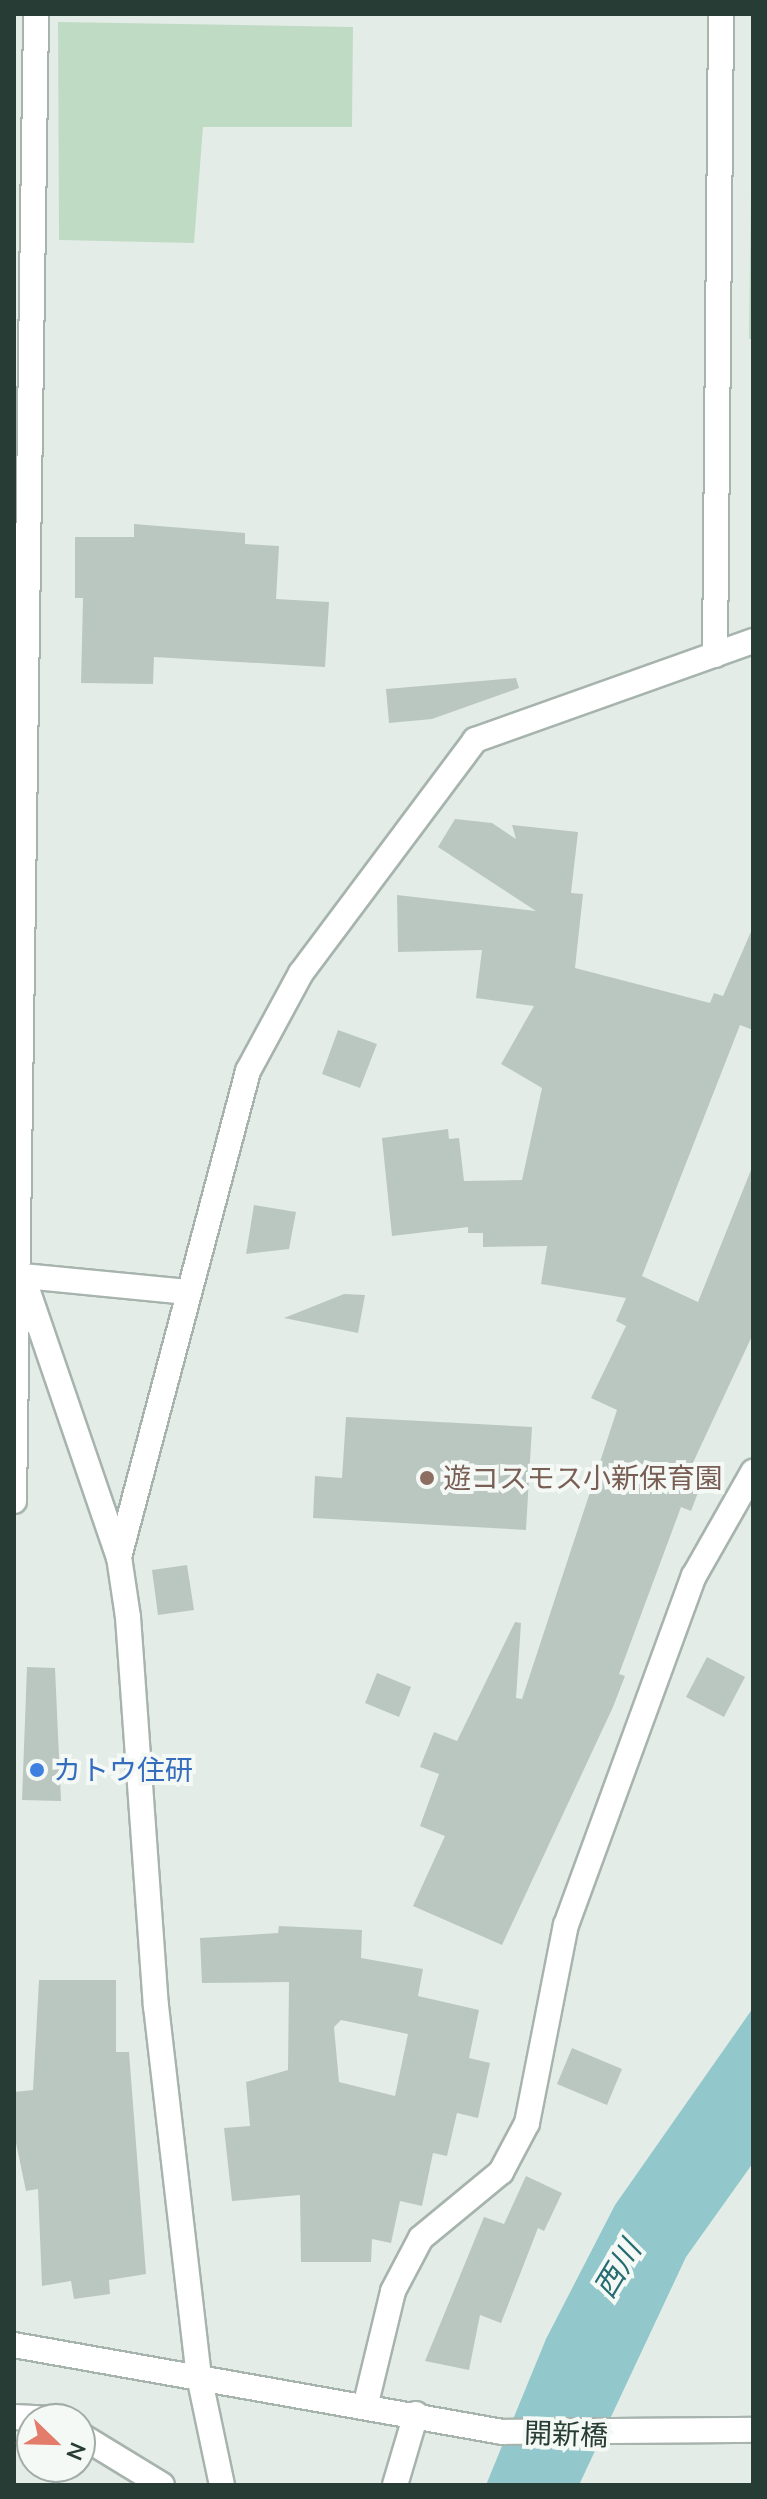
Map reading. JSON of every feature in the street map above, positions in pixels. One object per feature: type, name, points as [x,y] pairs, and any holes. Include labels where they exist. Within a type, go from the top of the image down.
[{"type":"street","points":[[14,1501],[25,509],[36,14]]},
{"type":"street","points":[[715,655],[721,14]]},
{"type":"street","points":[[119,1557],[186,1292],[248,1071],[301,973],[475,740],[753,641]]},
{"type":"street","points":[[18,1275],[186,1292]]},
{"type":"street","points":[[18,1275],[119,1557],[156,2006],[199,2376],[222,2485]]},
{"type":"street","points":[[366,2403],[393,2291],[421,2238],[501,2172],[527,2123],[566,1925],[694,1576],[753,1472]]},
{"type":"street","name":"開新橋","points":[[14,2345],[366,2403],[502,2432],[630,2436],[753,2430]]},
{"type":"street","points":[[395,2485],[416,2414]]},
{"type":"street","points":[[96,2445],[162,2485]]},
{"type":"green space","points":[[58,22],[353,27],[352,127],[203,127],[194,243],[59,240]]},
{"type":"green space","points":[[753,32],[753,339],[749,339]]},
{"type":"water","name":"西川","points":[[753,2008],[753,2163],[686,2257],[579,2485],[486,2485],[546,2339],[615,2205]]},
{"type":"building","points":[[134,524],[245,533],[245,544],[279,546],[276,599],[329,602],[325,667],[154,657],[153,684],[81,683],[83,598],[75,598],[75,537],[134,537]]},
{"type":"building","points":[[516,678],[519,688],[432,719],[389,723],[386,689]]},
{"type":"building","points":[[455,819],[492,823],[516,839],[512,825],[578,832],[571,893],[583,894],[575,968],[710,1003],[714,993],[723,996],[753,927],[753,1030],[740,1025],[642,1276],[698,1302],[753,1165],[753,1334],[691,1467],[705,1474],[691,1511],[681,1507],[619,1674],[625,1676],[613,1707],[502,1945],[413,1906],[445,1836],[420,1826],[439,1774],[420,1767],[434,1732],[457,1741],[515,1622],[521,1623],[516,1698],[522,1699],[617,1410],[591,1398],[626,1326],[616,1321],[626,1298],[541,1284],[547,1246],[483,1247],[483,1233],[468,1233],[468,1227],[392,1236],[382,1138],[448,1129],[449,1139],[459,1138],[464,1181],[522,1180],[542,1088],[501,1064],[534,1006],[476,998],[482,950],[398,952],[397,895],[536,911],[438,847]]},
{"type":"building","points":[[338,1030],[377,1044],[360,1088],[322,1074]]},
{"type":"building","points":[[254,1205],[296,1212],[289,1249],[246,1254]]},
{"type":"building","points":[[344,1294],[365,1295],[358,1333],[284,1318]]},
{"type":"building","points":[[346,1417],[532,1427],[526,1530],[313,1518],[315,1476],[342,1478]]},
{"type":"building","points":[[187,1565],[194,1610],[158,1615],[152,1570]]},
{"type":"building","points":[[707,1657],[745,1677],[724,1717],[686,1697]]},
{"type":"building","points":[[27,1667],[55,1668],[61,1801],[22,1800]]},
{"type":"building","points":[[377,1673],[411,1687],[399,1717],[365,1703]]},
{"type":"building","points":[[279,1926],[362,1930],[361,1958],[423,1969],[418,1996],[479,2010],[469,2058],[490,2063],[478,2118],[457,2113],[447,2156],[433,2153],[422,2206],[400,2201],[391,2243],[372,2239],[371,2262],[301,2262],[300,2195],[232,2201],[224,2128],[250,2126],[246,2082],[288,2070],[289,1982],[202,1983],[200,1938],[278,1933]],"holes":[[[341,2020],[408,2034],[395,2096],[339,2082],[334,2027]]]},
{"type":"building","points":[[39,1980],[116,1980],[116,2052],[129,2052],[146,2274],[109,2280],[110,2294],[74,2299],[71,2281],[42,2286],[38,2189],[26,2191],[14,2133],[14,2092],[33,2090]]},
{"type":"building","points":[[572,2048],[622,2069],[607,2105],[557,2084]]},
{"type":"building","points":[[526,2176],[562,2193],[544,2231],[538,2228],[501,2323],[480,2315],[469,2370],[425,2361],[484,2217],[504,2224]]},
{"type":"place","name":"遊コスモス小新保育園","points":[[427,1478]]},
{"type":"place","name":"カトウ住研","points":[[37,1770]]}]
